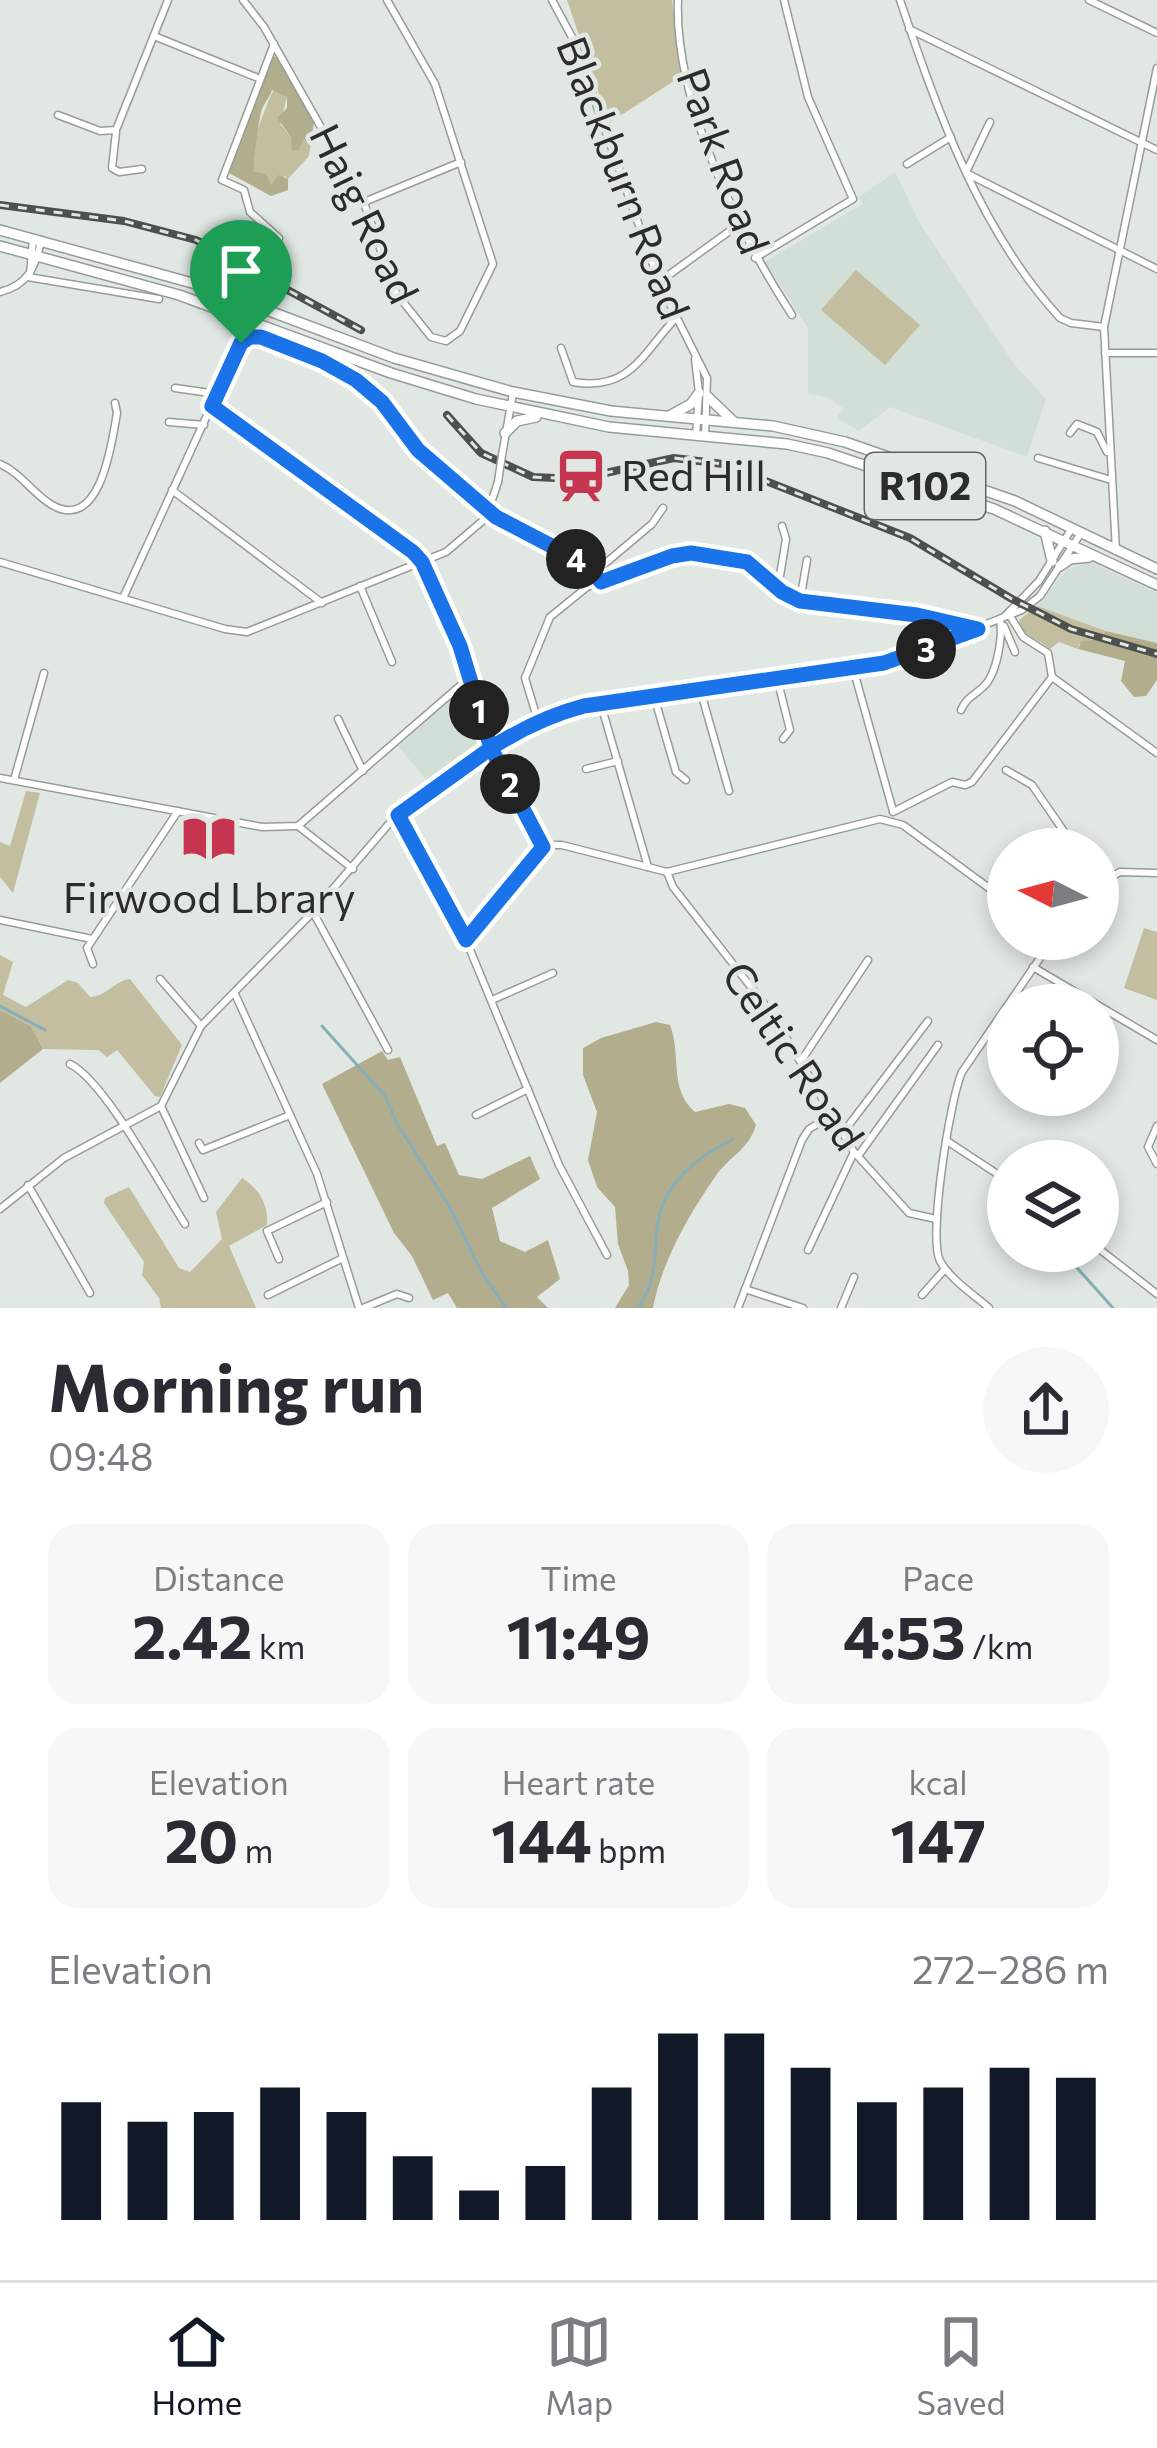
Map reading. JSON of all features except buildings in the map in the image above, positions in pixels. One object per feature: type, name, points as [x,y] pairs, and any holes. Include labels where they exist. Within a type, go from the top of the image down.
[{"type":"main road","name":"R102","points":[[0,230],[203,286],[394,358],[513,392],[610,411],[773,426],[845,442],[1015,501],[1157,569]]},
{"type":"main road","name":"R102","points":[[0,246],[179,295],[391,373],[493,404],[547,416],[701,437],[787,443],[828,453],[994,509],[1157,586]]},
{"type":"main road","points":[[666,417],[704,395],[736,424]]},
{"type":"main road","points":[[493,404],[505,433],[517,421],[547,416]]},
{"type":"main road","points":[[1045,531],[1056,563],[1094,557]]},
{"type":"street","points":[[142,169],[119,172],[112,168],[116,130],[168,0]]},
{"type":"street","name":"Haig Road","points":[[243,0],[274,44],[364,202],[399,297],[434,339],[449,340],[460,331],[493,265],[460,162]]},
{"type":"street","points":[[364,202],[460,162],[435,84],[387,0]]},
{"type":"street","name":"Blackburn Road","points":[[552,0],[573,39],[658,282],[694,356],[704,395],[701,437]]},
{"type":"street","name":"Park Road","points":[[678,0],[692,99],[739,224],[792,315]]},
{"type":"street","points":[[755,258],[853,199],[808,97],[784,0]]},
{"type":"street","points":[[900,0],[951,137],[1004,249],[1057,315],[1071,323],[1104,327]]},
{"type":"street","points":[[1089,0],[1157,33]]},
{"type":"street","points":[[910,29],[1157,150]]},
{"type":"street","points":[[154,36],[258,78]]},
{"type":"street","points":[[274,44],[222,176],[224,182],[244,190],[250,212],[279,238]]},
{"type":"street","points":[[1116,552],[1104,327],[1157,68]]},
{"type":"street","points":[[58,115],[100,131],[116,130]]},
{"type":"street","points":[[968,172],[990,122]]},
{"type":"street","points":[[908,164],[951,137]]},
{"type":"street","points":[[968,172],[1157,269]]},
{"type":"street","points":[[658,282],[739,224]]},
{"type":"street","points":[[0,292],[17,287],[28,275],[37,240]]},
{"type":"street","points":[[28,275],[159,299]]},
{"type":"street","points":[[561,348],[576,383],[600,384],[638,365],[676,318]]},
{"type":"street","points":[[123,598],[241,343],[250,337],[322,361],[356,380],[382,402],[418,450],[490,512],[596,572],[601,582]]},
{"type":"street","points":[[1105,352],[1157,352]]},
{"type":"street","points":[[176,388],[217,394]]},
{"type":"street","points":[[0,562],[240,632],[322,603],[459,543],[490,512],[513,392]]},
{"type":"street","points":[[0,464],[54,506],[73,508],[87,503],[101,482],[117,413],[115,403]]},
{"type":"street","points":[[212,406],[394,536],[422,562],[470,678],[491,748],[543,847]]},
{"type":"street","points":[[169,422],[204,424]]},
{"type":"street","points":[[1070,434],[1077,424],[1095,431],[1110,455]]},
{"type":"street","points":[[1038,458],[1111,479]]},
{"type":"street","points":[[172,490],[322,603]]},
{"type":"street","points":[[596,572],[652,524],[663,508]]},
{"type":"street","points":[[778,588],[786,539],[782,526]]},
{"type":"street","points":[[0,1209],[64,1158],[160,1106],[201,1026],[314,912],[398,815],[491,748],[538,721],[584,706],[896,660],[1001,621],[1040,596],[1076,530]]},
{"type":"street","points":[[1094,540],[1107,538],[1114,530]]},
{"type":"street","points":[[538,721],[525,678],[554,613],[579,592],[672,556],[691,553],[747,562],[800,601],[917,615],[978,629]]},
{"type":"street","points":[[800,601],[807,560]]},
{"type":"street","points":[[360,586],[392,662]]},
{"type":"street","points":[[1009,615],[1023,638],[1048,652],[1052,676],[1157,753]]},
{"type":"street","points":[[1001,621],[1015,652]]},
{"type":"street","points":[[961,710],[968,697],[990,680],[1001,621]]},
{"type":"street","points":[[853,668],[893,816],[987,886]]},
{"type":"street","points":[[14,780],[44,673]]},
{"type":"street","points":[[466,940],[543,847],[562,845],[667,872],[893,816],[952,782],[972,782],[1052,676]]},
{"type":"street","points":[[0,778],[262,827],[298,826],[470,678]]},
{"type":"street","points":[[777,678],[790,730],[783,739]]},
{"type":"street","points":[[700,688],[729,791]]},
{"type":"street","points":[[654,695],[676,772],[686,780]]},
{"type":"street","points":[[602,708],[648,867]]},
{"type":"street","points":[[338,719],[363,771]]},
{"type":"street","points":[[586,770],[619,760]]},
{"type":"street","points":[[1006,770],[1032,785],[1062,828]]},
{"type":"street","points":[[93,964],[86,953],[92,938],[178,811]]},
{"type":"street","points":[[398,815],[466,940],[571,1191],[607,1255]]},
{"type":"street","points":[[298,826],[353,869]]},
{"type":"street","name":"Celtic Road","points":[[667,872],[673,887],[755,989],[856,1154],[905,1210],[936,1219]]},
{"type":"street","points":[[1119,874],[1157,873]]},
{"type":"street","points":[[314,912],[388,1050]]},
{"type":"street","points":[[0,920],[92,938]]},
{"type":"street","points":[[801,1061],[868,960]]},
{"type":"street","points":[[1023,984],[1038,960]]},
{"type":"street","points":[[1033,967],[1157,1040]]},
{"type":"street","points":[[492,1000],[554,973]]},
{"type":"street","points":[[160,979],[201,1026]]},
{"type":"street","points":[[234,993],[327,1202],[361,1308],[397,1294],[409,1298]]},
{"type":"street","points":[[842,1134],[928,1021]]},
{"type":"street","points":[[987,1038],[959,1078],[936,1219],[937,1252],[945,1269],[988,1308]]},
{"type":"street","points":[[808,1250],[856,1154],[938,1045]]},
{"type":"street","points":[[70,1064],[83,1072],[124,1128],[185,1224]]},
{"type":"street","points":[[476,1115],[528,1089]]},
{"type":"street","points":[[160,1106],[204,1198]]},
{"type":"street","points":[[199,1143],[203,1150],[290,1115]]},
{"type":"street","points":[[738,1308],[802,1140],[812,1126],[831,1116]]},
{"type":"street","points":[[1157,1126],[1148,1147],[1157,1164]]},
{"type":"street","points":[[947,1141],[987,1167]]},
{"type":"street","points":[[28,1185],[90,1293]]},
{"type":"street","points":[[279,1258],[266,1231],[327,1202]]},
{"type":"street","points":[[268,1295],[343,1258]]},
{"type":"street","points":[[1119,1264],[1157,1294]]},
{"type":"street","points":[[922,1295],[945,1269]]},
{"type":"street","points":[[841,1308],[854,1276]]},
{"type":"street","points":[[745,1288],[803,1308]]},
{"type":"shaded area","points":[[567,0],[672,0],[683,75],[609,123]]},
{"type":"shaded area","points":[[272,56],[280,58],[314,122],[312,135],[299,150],[292,150],[291,137],[277,118],[287,108],[287,97],[272,90],[262,109],[254,168],[266,174],[271,185],[279,175],[288,179],[288,190],[271,196],[229,173]]},
{"type":"shaded area","points":[[274,89],[287,97],[280,124],[291,137],[303,140],[312,135],[309,156],[288,179],[285,176],[271,185],[250,164]]},
{"type":"shaded area","points":[[895,172],[919,222],[1015,365],[1046,399],[1027,457],[890,407],[859,431],[836,418],[844,409],[827,397],[808,394],[808,328],[765,262],[862,204],[859,197]]},
{"type":"shaded area","points":[[856,270],[920,325],[885,365],[821,310]]},
{"type":"shaded area","points":[[1090,562],[1157,593],[1157,643],[1037,606],[1067,569]]},
{"type":"shaded area","points":[[1037,606],[1106,631],[1079,644],[1078,649],[1059,642],[1050,649],[1027,634],[1019,620]]},
{"type":"shaded area","points":[[1106,631],[1157,643],[1157,680],[1146,696],[1134,697],[1121,681],[1125,661],[1078,649],[1081,642],[1101,638]]},
{"type":"shaded area","points":[[461,690],[471,695],[484,744],[430,784],[398,746]]},
{"type":"shaded area","points":[[26,791],[40,793],[13,893],[0,877],[0,842],[10,846]]},
{"type":"shaded area","points":[[1144,928],[1157,932],[1157,1000],[1124,988]]},
{"type":"shaded area","points":[[0,955],[13,962],[3,995],[26,1007],[68,980],[78,983],[90,997],[130,979],[182,1045],[160,1097],[117,1050],[107,1057],[98,1050],[43,1049],[31,1026],[0,1010]]},
{"type":"shaded area","points":[[0,1010],[31,1026],[43,1049],[0,1083]]},
{"type":"shaded area","points":[[656,1022],[670,1025],[681,1093],[695,1112],[729,1104],[745,1108],[756,1125],[686,1223],[669,1256],[653,1308],[615,1308],[629,1285],[628,1271],[618,1244],[615,1207],[597,1187],[588,1160],[597,1112],[583,1075],[583,1048]]},
{"type":"shaded area","points":[[382,1051],[388,1060],[400,1057],[437,1146],[445,1143],[459,1175],[482,1179],[530,1156],[540,1179],[492,1208],[500,1241],[525,1252],[548,1240],[560,1279],[537,1297],[548,1308],[457,1308],[448,1293],[433,1300],[412,1256],[394,1233],[322,1084]]},
{"type":"shaded area","points":[[242,1178],[261,1197],[267,1217],[267,1225],[229,1246],[256,1308],[161,1308],[142,1275],[144,1262],[105,1198],[129,1187],[179,1268],[190,1272],[222,1239],[216,1212]]},
{"type":"waterway","points":[[0,1006],[45,1030]]},
{"type":"waterway","points":[[322,1026],[386,1097],[396,1122],[506,1308]]},
{"type":"waterway","points":[[638,1308],[652,1279],[660,1212],[673,1185],[694,1164],[733,1139]]},
{"type":"waterway","points":[[1081,1272],[1113,1308]]},
{"type":"railway","points":[[0,205],[124,221],[196,240],[361,330]]},
{"type":"railway","points":[[447,415],[481,453],[533,477],[578,479],[674,458],[723,464],[910,538],[1071,629],[1157,654]]},
{"type":"place","name":"Red Hill","points":[[581,476]]},
{"type":"place","name":"Firwood Lbrary","points":[[209,838]]},
{"type":"route","points":[[241,343],[212,406],[413,552],[460,646],[491,748],[398,815],[466,940],[543,847],[491,748],[510,736],[584,706],[884,663],[978,629],[917,615],[800,601],[747,562],[691,553],[601,582],[591,567],[496,517],[418,450],[382,402],[356,380],[261,337],[241,343]]}]
